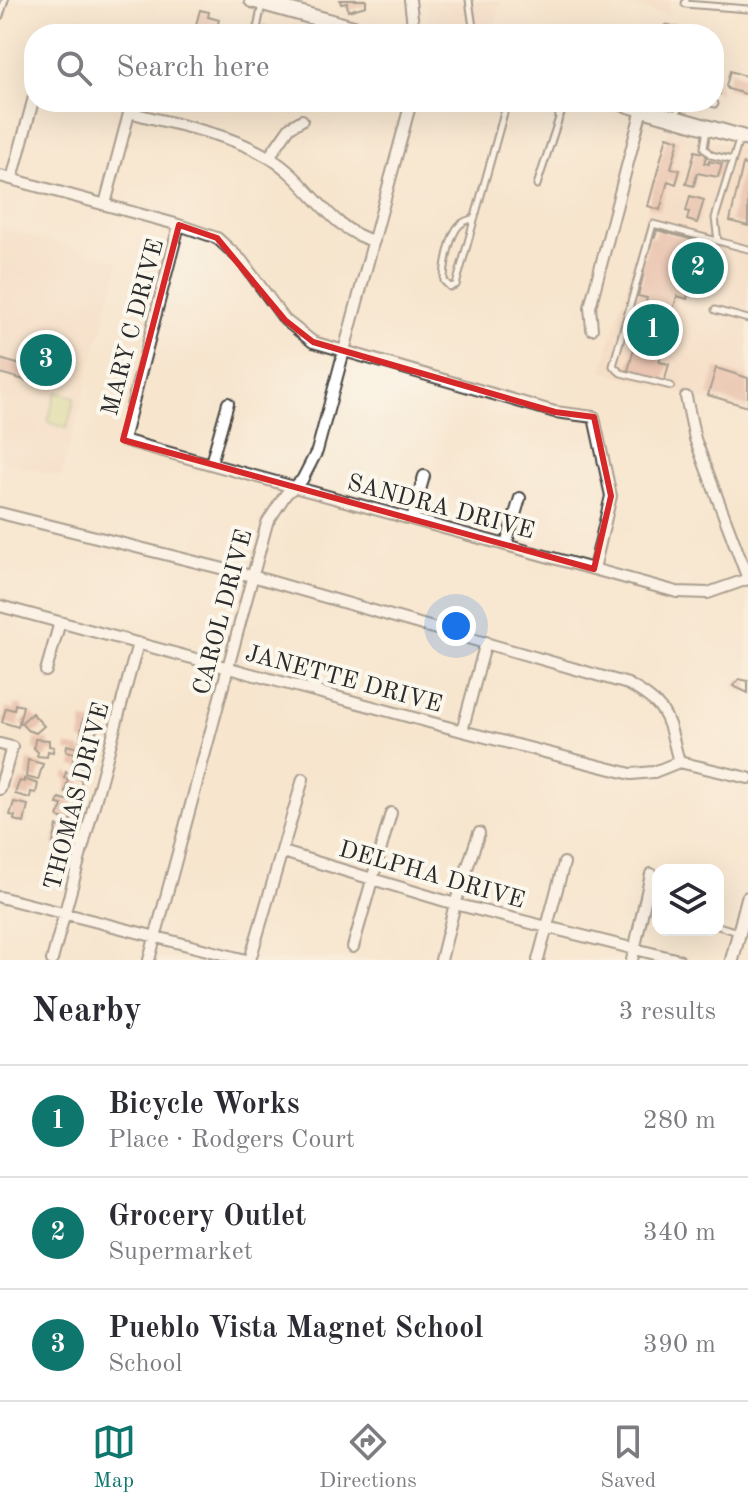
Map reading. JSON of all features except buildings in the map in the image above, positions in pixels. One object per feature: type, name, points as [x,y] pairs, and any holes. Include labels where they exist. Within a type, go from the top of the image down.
[{"type":"main road","points":[[257,2],[338,24]]},
{"type":"main road","points":[[653,112],[746,137]]},
{"type":"street","points":[[410,0],[413,24]]},
{"type":"street","points":[[12,179],[30,112]]},
{"type":"street","points":[[105,204],[130,112]]},
{"type":"street","points":[[146,112],[242,143],[269,157],[297,177],[339,225],[374,241]]},
{"type":"street","name":"CAROL DRIVE","points":[[149,960],[267,523],[286,494],[302,480],[317,451],[408,112]]},
{"type":"street","points":[[592,329],[590,307],[641,112]]},
{"type":"street","points":[[269,157],[290,127],[302,120]]},
{"type":"street","points":[[0,176],[217,238],[242,261],[285,320],[313,342],[555,412],[594,417],[611,496],[594,569]]},
{"type":"street","name":"MARY C DRIVE","points":[[123,440],[179,225]]},
{"type":"street","points":[[686,397],[695,439],[748,579]]},
{"type":"street","points":[[211,463],[228,403]]},
{"type":"street","name":"SANDRA DRIVE","points":[[123,440],[677,592],[708,593],[748,579]]},
{"type":"street","points":[[412,519],[424,476]]},
{"type":"street","points":[[506,545],[520,498]]},
{"type":"street","points":[[0,513],[252,576],[628,684],[647,694],[664,709],[679,762],[748,778]]},
{"type":"street","name":"JANETTE DRIVE","points":[[0,606],[631,774],[654,772],[679,762]]},
{"type":"street","points":[[46,671],[60,622]]},
{"type":"street","points":[[462,731],[486,642]]},
{"type":"street","name":"THOMAS DRIVE","points":[[52,960],[138,643]]},
{"type":"street","points":[[0,744],[12,747],[0,789]]},
{"type":"street","points":[[0,897],[247,960],[283,852],[303,779]]},
{"type":"street","points":[[353,947],[391,813]]},
{"type":"street","points":[[441,960],[455,904],[479,833]]},
{"type":"street","name":"DELPHA DRIVE","points":[[283,852],[633,954],[679,960]]},
{"type":"street","points":[[538,960],[564,863]]},
{"type":"street","points":[[633,954],[651,874]]},
{"type":"street","points":[[732,960],[748,898]]},
{"type":"lane","points":[[0,16],[5,0]]},
{"type":"lane","points":[[469,0],[473,24]]},
{"type":"lane","points":[[686,0],[685,4],[709,3],[748,9]]},
{"type":"lane","points":[[256,24],[257,2]]},
{"type":"lane","points":[[475,218],[461,223],[456,230],[444,272],[444,281],[450,287],[456,285],[475,218],[504,112]]},
{"type":"lane","points":[[559,112],[559,118]]},
{"type":"lane","points":[[537,185],[562,112]]},
{"type":"lane","points":[[676,118],[678,112]]},
{"type":"lane","points":[[708,127],[704,148],[711,155],[732,160]]},
{"type":"lane","points":[[718,241],[715,218],[732,160],[746,137]]},
{"type":"lane","points":[[671,386],[621,373],[613,366],[653,224],[748,249]]},
{"type":"lane","points":[[715,310],[748,319]]},
{"type":"lane","points":[[724,928],[739,932]]},
{"type":"highlighted area","points":[[179,225],[217,238],[285,320],[313,342],[555,412],[594,417],[611,496],[594,569],[123,440]]},
{"type":"shaded area","points":[[426,0],[501,0],[496,24],[428,24]]},
{"type":"shaded area","points":[[614,0],[670,0],[669,16]]},
{"type":"shaded area","points":[[669,129],[748,151],[748,412],[602,371]]},
{"type":"shaded area","points":[[0,227],[120,261],[61,477],[0,460]]},
{"type":"green space","points":[[56,392],[75,397],[67,428],[48,422]]},
{"type":"place","name":"Grocery Outlet","points":[[698,268]]},
{"type":"place","name":"Bicycle Works","points":[[653,330]]},
{"type":"place","name":"Pueblo Vista Magnet School","points":[[46,360]]}]
